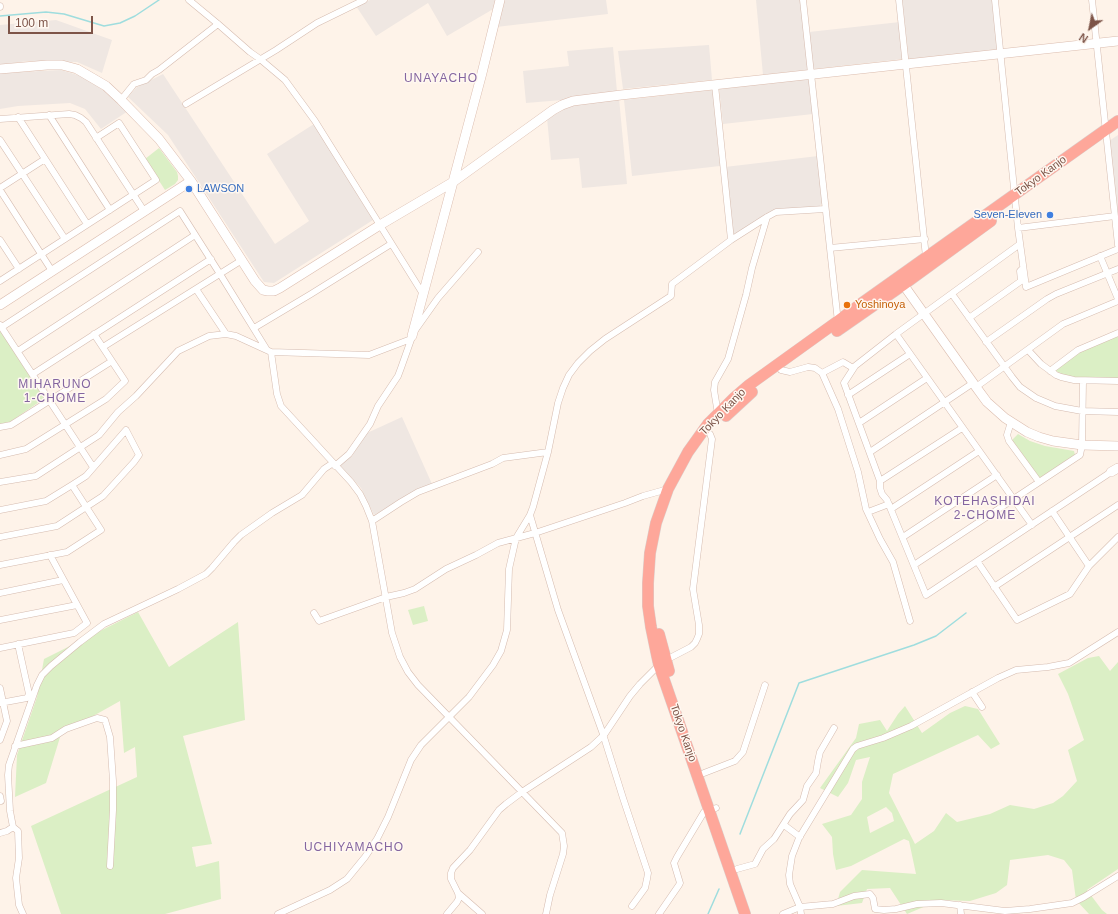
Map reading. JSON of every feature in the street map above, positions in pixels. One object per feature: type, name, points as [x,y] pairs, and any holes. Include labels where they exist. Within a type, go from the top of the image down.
[{"type":"highway","name":"Tokyo Kanjo","points":[[745,914],[712,809],[663,663],[655,605],[655,580],[658,550],[672,499],[682,477],[697,451],[720,421],[751,392],[838,325],[862,303],[900,281],[1106,134],[1118,121]]},
{"type":"highway","name":"Tokyo Kanjo","points":[[1106,134],[1118,130]]},
{"type":"highway","name":"Tokyo Kanjo","points":[[900,281],[926,257],[1015,199]]},
{"type":"highway","name":"Tokyo Kanjo","points":[[752,914],[737,870],[712,809],[704,773],[663,663],[657,656],[648,606],[650,553],[656,523],[668,488],[688,452],[708,424],[749,385],[838,325]]},
{"type":"street","points":[[189,0],[285,80],[315,121],[391,244],[424,294]]},
{"type":"street","points":[[186,104],[276,50],[317,23],[364,0]]},
{"type":"street","points":[[23,914],[19,905],[16,878],[20,858],[18,831],[13,827],[10,812],[8,776],[9,765],[15,746],[42,675],[80,642],[104,624],[178,590],[206,574],[241,535],[272,513],[302,495],[324,469],[334,465],[349,454],[370,424],[378,406],[398,376],[412,335],[500,0]]},
{"type":"street","points":[[803,0],[838,325]]},
{"type":"street","points":[[899,0],[907,64],[926,257]]},
{"type":"street","points":[[996,0],[1018,228],[1026,287],[1118,249]]},
{"type":"street","points":[[1092,0],[1118,245]]},
{"type":"street","points":[[121,100],[134,84],[146,80],[218,24]]},
{"type":"street","points":[[0,69],[62,66],[77,69],[106,86],[159,139],[191,181],[260,287],[263,290],[274,291],[452,182],[553,110],[573,101],[1118,41]]},
{"type":"street","points":[[715,85],[731,240]]},
{"type":"street","points":[[0,119],[68,114],[75,115],[86,122],[144,211]]},
{"type":"street","points":[[50,115],[110,210]]},
{"type":"street","points":[[18,117],[87,224]]},
{"type":"street","points":[[0,281],[156,180],[119,123],[96,138]]},
{"type":"street","points":[[0,140],[65,239]]},
{"type":"street","points":[[45,159],[0,189],[52,271]]},
{"type":"street","points":[[0,304],[191,181]]},
{"type":"street","points":[[278,914],[330,890],[347,879],[364,858],[376,839],[388,817],[411,760],[421,745],[469,697],[493,665],[501,651],[507,630],[509,569],[516,538],[530,515],[548,452],[558,403],[563,388],[569,375],[578,363],[605,339],[671,296],[672,284],[731,240],[767,217],[776,212],[825,209]]},
{"type":"street","points":[[94,467],[1,326],[180,212],[269,351],[277,394],[281,406],[360,494],[366,506],[372,521],[392,633],[400,657],[408,672],[562,833],[564,840],[563,854],[550,895],[546,914]]},
{"type":"street","points":[[1018,228],[1115,216]]},
{"type":"street","points":[[718,414],[714,390],[715,382],[728,359],[767,217]]},
{"type":"street","points":[[18,351],[195,235]]},
{"type":"street","points":[[830,248],[925,239]]},
{"type":"street","points":[[0,240],[19,269]]},
{"type":"street","points":[[254,328],[391,244]]},
{"type":"street","points":[[1020,244],[896,334],[855,366],[844,383],[880,481],[882,494],[890,506],[926,595],[1115,470]]},
{"type":"street","points":[[0,482],[36,476],[99,435],[118,412],[136,396],[178,351],[210,336],[226,334],[236,336],[269,351],[369,355],[412,335],[438,298],[478,252]]},
{"type":"street","points":[[870,452],[1028,350],[1062,324],[1118,300],[1100,256]]},
{"type":"street","points":[[33,374],[211,259]]},
{"type":"street","points":[[103,347],[242,260]]},
{"type":"street","points":[[969,318],[1021,282],[1020,271],[1023,266]]},
{"type":"street","points":[[986,342],[1056,294],[1118,269]]},
{"type":"street","points":[[900,281],[987,402],[1005,418],[1027,432],[1053,441],[1082,445],[1118,446]]},
{"type":"street","points":[[196,289],[226,334]]},
{"type":"street","points":[[952,294],[1020,387],[1036,398],[1055,406],[1082,411],[1118,412]]},
{"type":"street","points":[[1050,371],[1078,350],[1118,333]]},
{"type":"street","points":[[0,455],[26,449],[106,399],[125,381],[94,334]]},
{"type":"street","points":[[896,334],[1032,525]]},
{"type":"street","points":[[1028,350],[1041,364],[1061,377],[1083,381],[1118,382]]},
{"type":"street","points":[[848,395],[910,354]]},
{"type":"street","points":[[0,427],[11,425],[112,361]]},
{"type":"street","points":[[822,373],[843,362],[853,368]]},
{"type":"street","points":[[781,370],[790,372],[808,367],[815,368],[822,373],[840,416],[858,472],[868,512],[880,539],[893,562],[910,621]]},
{"type":"street","points":[[859,423],[927,378]]},
{"type":"street","points":[[914,565],[1080,455],[1082,445],[1083,381]]},
{"type":"street","points":[[1011,422],[1007,435],[1009,441],[1039,482]]},
{"type":"street","points":[[880,481],[962,428]]},
{"type":"street","points":[[0,510],[46,500],[72,485],[86,476],[126,430],[139,455],[103,496],[57,526],[0,538]]},
{"type":"street","points":[[447,914],[459,898],[451,879],[453,868],[470,850],[499,810],[522,792],[591,747],[604,735],[630,696],[640,684],[663,663],[695,643],[699,634],[699,625],[693,589],[712,439],[710,434]]},
{"type":"street","points":[[868,512],[890,506],[979,451]]},
{"type":"street","points":[[372,521],[418,492],[492,464],[503,458],[548,452]]},
{"type":"street","points":[[903,537],[997,475]]},
{"type":"street","points":[[0,565],[67,552],[101,530],[72,485]]},
{"type":"street","points":[[314,613],[319,621],[386,597],[404,593],[415,589],[446,569],[498,543],[535,533],[668,488]]},
{"type":"street","points":[[994,587],[1118,505]]},
{"type":"street","points":[[1052,511],[1089,566]]},
{"type":"street","points":[[530,515],[558,610],[604,735],[648,873],[645,888],[632,906]]},
{"type":"street","points":[[977,561],[1017,620],[1070,594],[1089,566],[1118,536]]},
{"type":"street","points":[[0,648],[74,633],[87,623],[50,555]]},
{"type":"street","points":[[0,593],[63,580]]},
{"type":"street","points":[[0,620],[77,604]]},
{"type":"street","points":[[801,914],[800,907],[790,884],[789,876],[792,856],[800,837],[853,749],[857,746],[883,738],[911,726],[998,678],[1016,670],[1070,664],[1118,632]]},
{"type":"street","points":[[2,703],[27,698],[29,694],[18,644]]},
{"type":"street","points":[[704,773],[735,761],[743,752],[764,685]]},
{"type":"street","points":[[0,688],[7,722],[0,739]]},
{"type":"street","points":[[972,692],[982,707]]},
{"type":"street","points":[[15,746],[52,738],[66,729],[96,718],[106,720],[110,737],[113,781],[110,866]]},
{"type":"street","points":[[737,870],[755,864],[763,849],[774,839],[790,814],[803,800],[807,786],[816,773],[820,752],[834,728]]},
{"type":"street","points":[[0,796],[0,801]]},
{"type":"street","points":[[659,914],[680,883],[674,863],[677,857],[704,812],[712,809]]},
{"type":"street","points":[[784,825],[800,837]]},
{"type":"street","points":[[0,833],[13,827]]},
{"type":"street","points":[[783,914],[800,907],[833,904],[854,896],[870,894],[873,898],[875,909],[896,909],[917,904],[941,903],[1005,911],[1072,903],[1118,876]]},
{"type":"street","points":[[458,893],[482,914]]},
{"type":"street","points":[[960,905],[961,914]]},
{"type":"shaded area","points":[[370,0],[497,0],[495,8],[447,36],[428,3],[376,36],[356,6]]},
{"type":"shaded area","points":[[504,0],[606,0],[608,14],[496,27]]},
{"type":"shaded area","points":[[756,0],[800,0],[809,70],[763,75]]},
{"type":"shaded area","points":[[902,0],[993,0],[998,50],[909,60]]},
{"type":"shaded area","points":[[56,20],[112,40],[102,73],[77,62],[28,61],[0,65],[0,25]]},
{"type":"shaded area","points":[[900,22],[903,59],[813,69],[809,32]]},
{"type":"shaded area","points":[[709,45],[712,80],[623,89],[618,51]]},
{"type":"shaded area","points":[[613,47],[617,92],[562,100],[526,103],[523,71],[569,66],[567,51]]},
{"type":"shaded area","points":[[61,70],[81,76],[105,91],[128,111],[101,129],[85,109],[70,103],[18,106],[0,109],[0,73]]},
{"type":"shaded area","points":[[163,74],[275,244],[309,221],[267,154],[314,124],[373,220],[274,283],[264,282],[168,135],[128,97],[137,87]]},
{"type":"shaded area","points":[[810,77],[813,114],[723,124],[719,88]]},
{"type":"shaded area","points":[[713,90],[720,166],[632,176],[624,100]]},
{"type":"shaded area","points":[[619,98],[627,184],[582,188],[579,158],[551,160],[547,118],[562,108],[574,104]]},
{"type":"shaded area","points":[[1118,135],[1118,214],[1109,141]]},
{"type":"shaded area","points":[[818,156],[823,202],[819,207],[774,210],[733,235],[725,167]]},
{"type":"shaded area","points":[[402,417],[432,484],[374,515],[361,488],[340,465],[352,456],[367,433]]},
{"type":"green space","points":[[159,148],[177,172],[178,176],[178,180],[175,184],[165,190],[145,159]]},
{"type":"green space","points":[[0,328],[45,398],[10,422],[0,424]]},
{"type":"green space","points":[[1118,335],[1118,379],[1078,378],[1066,376],[1056,371],[1056,368],[1080,351]]},
{"type":"green space","points":[[1018,434],[1030,441],[1045,446],[1074,451],[1075,455],[1041,479],[1037,477],[1011,441]]},
{"type":"green space","points":[[424,606],[428,621],[413,625],[408,610]]},
{"type":"green space","points":[[138,612],[169,667],[238,622],[245,720],[183,736],[212,844],[192,847],[196,867],[219,861],[221,899],[165,914],[61,914],[31,826],[137,777],[135,747],[124,753],[120,701],[61,734],[46,783],[15,797],[17,755],[37,697],[44,659]]},
{"type":"green space","points":[[1099,656],[1110,671],[1118,662],[1118,869],[1087,890],[1102,910],[1107,914],[1089,914],[1076,900],[1072,870],[1064,860],[1048,855],[1010,860],[1007,885],[996,893],[970,901],[940,900],[907,914],[890,888],[867,889],[862,903],[836,906],[840,892],[862,870],[916,874],[909,841],[904,839],[851,866],[836,870],[832,837],[822,824],[851,815],[862,799],[862,782],[870,757],[856,760],[848,783],[838,797],[820,788],[856,738],[859,724],[880,720],[887,731],[905,706],[922,733],[950,713],[965,706],[978,709],[1000,744],[991,749],[978,735],[893,774],[889,793],[915,844],[934,831],[946,813],[957,822],[990,814],[1010,805],[1034,809],[1053,803],[1063,796],[1077,781],[1068,750],[1084,740],[1068,694],[1058,674],[1088,658]],"holes":[[[886,807],[892,813],[894,821],[870,833],[867,817]]]},
{"type":"waterway","points":[[0,16],[46,12],[64,14],[104,26],[120,23],[135,16],[159,0]]},
{"type":"waterway","points":[[740,834],[799,683],[914,645],[936,636],[966,613]]},
{"type":"waterway","points":[[708,914],[719,889]]},
{"type":"place","name":"LAWSON","points":[[189,189]]},
{"type":"place","name":"Seven-Eleven","points":[[1050,215]]},
{"type":"place","name":"Yoshinoya","points":[[847,305]]},
{"type":"district","name":"UNAYACHO","points":[[441,79]]},
{"type":"district","name":"MIHARUNO 1-CHOME","points":[[55,392]]},
{"type":"district","name":"KOTEHASHIDAI 2-CHOME","points":[[985,509]]},
{"type":"district","name":"UCHIYAMACHO","points":[[354,848]]}]
